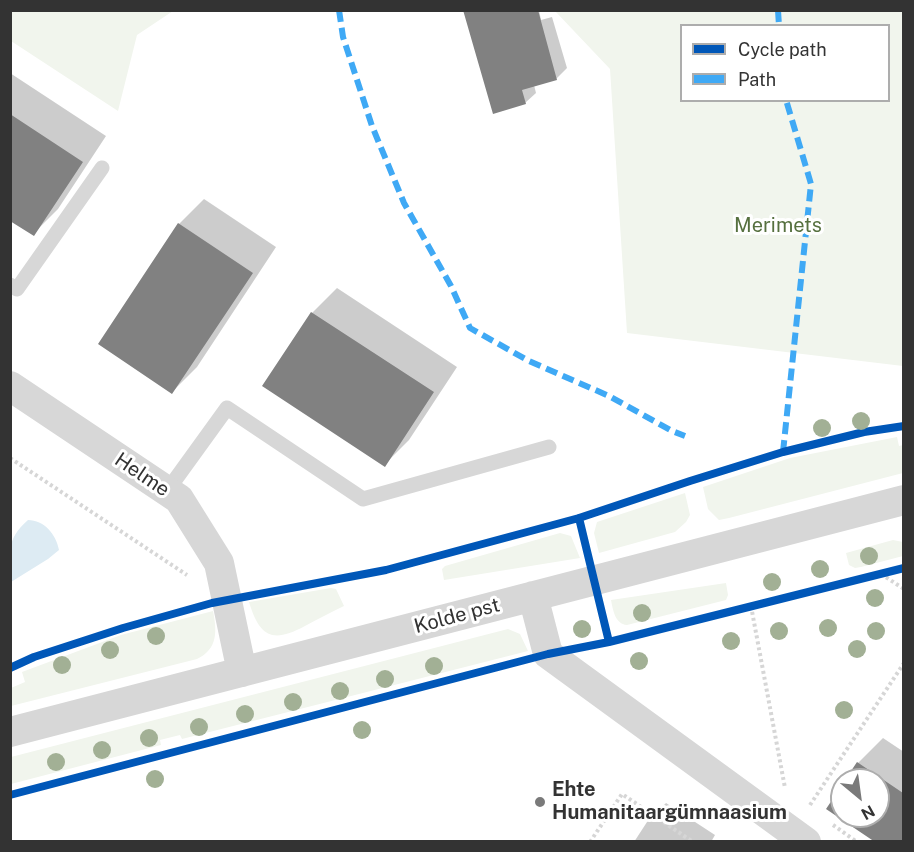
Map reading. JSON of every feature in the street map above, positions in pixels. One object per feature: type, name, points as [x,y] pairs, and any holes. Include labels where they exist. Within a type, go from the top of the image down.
[{"type":"street","name":"Helme","points":[[10,386],[179,499],[219,563],[242,672]]},
{"type":"street","name":"Kolde pst","points":[[10,732],[903,500]]},
{"type":"street","points":[[533,596],[548,654],[799,837]]},
{"type":"lane","points":[[10,285],[17,289],[102,168]]},
{"type":"lane","points":[[167,491],[227,408],[363,499],[549,447]]},
{"type":"path","points":[[10,458],[188,576]]},
{"type":"path","points":[[869,576],[892,571]]},
{"type":"path","points":[[881,574],[903,589]]},
{"type":"path","points":[[739,608],[755,604],[786,793]]},
{"type":"path","points":[[799,837],[903,663]]},
{"type":"path","points":[[590,842],[622,794],[693,842]]},
{"type":"green space","points":[[10,11],[173,11],[137,35],[118,111],[11,41]]},
{"type":"green space","name":"Merimets","points":[[555,11],[903,11],[903,366],[627,333],[610,69]]},
{"type":"green space","points":[[897,437],[899,446],[903,445],[903,473],[719,520],[708,509],[703,487],[790,458]]},
{"type":"green space","points":[[685,493],[690,515],[675,532],[599,553],[594,533],[597,522]]},
{"type":"green space","points":[[560,533],[571,536],[580,558],[444,580],[442,569],[445,566]]},
{"type":"green space","points":[[893,540],[903,542],[903,556],[855,568],[849,565],[846,553]]},
{"type":"green space","points":[[726,583],[728,595],[726,600],[627,625],[617,619],[611,600]]},
{"type":"green space","points":[[336,589],[344,606],[284,634],[269,634],[263,630],[249,602]]},
{"type":"green space","points":[[213,611],[215,632],[212,645],[204,655],[197,659],[11,706],[11,688],[25,682],[22,672],[121,635]]},
{"type":"green space","points":[[508,629],[520,634],[528,651],[182,739],[180,735],[160,740],[161,745],[11,784],[11,757]]},
{"type":"shaded area","points":[[28,520],[44,525],[55,539],[59,550],[11,582],[10,548],[16,534]]},
{"type":"building","points":[[463,10],[538,10],[557,80],[522,90],[526,104],[493,114]]},
{"type":"building","points":[[10,114],[83,162],[34,236],[10,221]]},
{"type":"building","points":[[178,223],[253,273],[172,394],[98,344]]},
{"type":"building","points":[[311,312],[434,392],[385,467],[262,386]]},
{"type":"building","points":[[857,762],[866,768],[853,768]]},
{"type":"building","points":[[890,784],[903,793],[903,842],[875,842],[854,828],[890,828]]},
{"type":"marked path","points":[[339,10],[343,37],[372,126],[404,203],[451,286],[470,328],[529,361],[609,396],[685,436]]},
{"type":"marked path","points":[[778,10],[779,24]]},
{"type":"marked path","points":[[783,452],[811,184],[787,102]]},
{"type":"cycle path","points":[[10,668],[34,657],[123,628],[212,603],[386,570],[579,518],[783,452],[864,432],[904,426]]},
{"type":"cycle path","points":[[579,518],[609,642]]},
{"type":"cycle path","points":[[10,795],[548,654],[609,642],[904,568]]},
{"type":"place","name":"Ehte Humanitaargümnaasium","points":[[540,802]]}]
